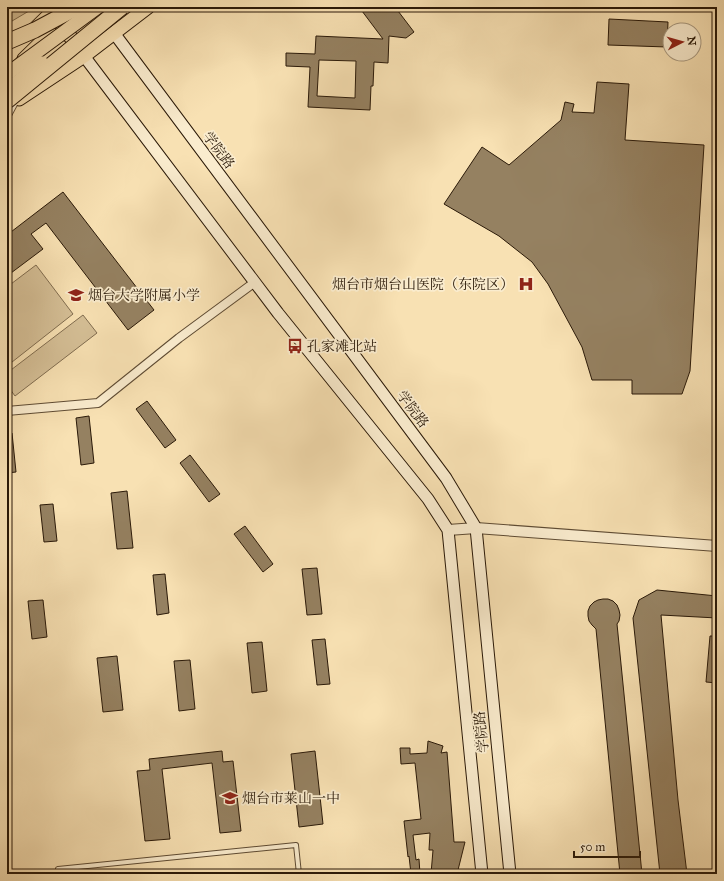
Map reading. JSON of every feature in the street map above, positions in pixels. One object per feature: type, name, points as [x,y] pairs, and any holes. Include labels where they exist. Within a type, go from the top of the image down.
[{"type":"highway","points":[[8,51],[35,30],[78,7]]},
{"type":"highway","points":[[9,103],[122,7]]},
{"type":"main road","points":[[94,7],[114,33]]},
{"type":"main road","points":[[7,74],[98,7]]},
{"type":"main road","points":[[7,90],[116,7]]},
{"type":"main road","points":[[9,103],[84,56],[148,7]]},
{"type":"main road","points":[[8,51],[53,9],[84,56]]},
{"type":"main road","name":"学院路","points":[[114,33],[446,478],[476,528],[510,874]]},
{"type":"main road","name":"学院路","points":[[84,56],[278,313],[428,498],[448,530],[482,874]]},
{"type":"street","points":[[7,116],[9,103]]},
{"type":"street","points":[[7,411],[98,403],[179,338],[255,282]]},
{"type":"street","points":[[448,530],[476,528],[717,546]]},
{"type":"lane","points":[[59,874],[58,869],[296,845],[299,874]]},
{"type":"shaded area","points":[[7,7],[33,7],[34,8],[7,24]]},
{"type":"shaded area","points":[[36,265],[73,314],[7,366],[7,287]]},
{"type":"shaded area","points":[[83,315],[97,333],[15,396],[7,385],[7,373]]},
{"type":"building","points":[[359,7],[395,7],[414,32],[406,38],[389,36],[388,63],[374,62],[370,110],[308,107],[310,67],[286,66],[286,53],[315,54],[316,36],[383,39]],"holes":[[[319,60],[356,61],[355,98],[317,96]]]},
{"type":"building","points":[[609,19],[668,22],[662,22],[662,47],[608,45]]},
{"type":"building","points":[[597,82],[629,84],[625,140],[704,145],[690,371],[682,394],[632,394],[632,380],[592,380],[582,347],[548,284],[532,262],[499,236],[444,204],[482,147],[509,165],[561,120],[565,102],[574,104],[572,112],[594,113]]},
{"type":"building","points":[[63,192],[154,310],[128,330],[46,223],[31,234],[43,249],[7,276],[7,235]]},
{"type":"building","points":[[147,401],[176,440],[165,448],[136,409]]},
{"type":"building","points":[[89,416],[94,463],[81,465],[76,418]]},
{"type":"building","points":[[7,433],[12,433],[16,472],[7,473]]},
{"type":"building","points":[[190,455],[220,494],[209,502],[180,463]]},
{"type":"building","points":[[127,491],[133,548],[117,549],[111,493]]},
{"type":"building","points":[[53,504],[57,541],[44,542],[40,505]]},
{"type":"building","points":[[245,526],[273,564],[263,572],[234,534]]},
{"type":"building","points":[[317,568],[322,614],[307,615],[302,569]]},
{"type":"building","points":[[165,574],[169,613],[157,615],[153,575]]},
{"type":"building","points":[[657,590],[717,596],[717,618],[661,615],[678,800],[687,874],[660,874],[633,618],[639,600]]},
{"type":"building","points":[[603,599],[613,601],[617,605],[620,615],[617,624],[642,874],[620,874],[596,629],[589,621],[588,616],[590,606],[594,602]]},
{"type":"building","points":[[43,600],[47,637],[32,639],[28,601]]},
{"type":"building","points":[[710,636],[717,636],[717,683],[706,682]]},
{"type":"building","points":[[325,639],[330,684],[317,685],[312,640]]},
{"type":"building","points":[[262,642],[267,691],[252,693],[247,643]]},
{"type":"building","points":[[117,656],[123,710],[103,712],[97,658]]},
{"type":"building","points":[[190,660],[195,709],[179,711],[174,661]]},
{"type":"building","points":[[428,741],[443,746],[441,753],[447,752],[454,842],[465,842],[457,874],[431,874],[433,850],[429,850],[430,833],[413,835],[416,860],[419,859],[420,874],[411,874],[404,821],[421,819],[415,763],[401,764],[400,748],[410,748],[410,754],[427,753]]},
{"type":"building","points":[[222,751],[223,762],[233,761],[241,831],[220,833],[212,763],[162,769],[170,839],[145,841],[137,771],[150,770],[149,759]]},
{"type":"building","points":[[315,751],[323,824],[299,827],[291,754]]},
{"type":"place","name":"烟台市烟台山医院（东院区）","points":[[526,284]]},
{"type":"place","name":"烟台大学附属小学","points":[[76,295]]},
{"type":"place","name":"孔家滩北站","points":[[295,346]]},
{"type":"place","name":"烟台市莱山一中","points":[[230,798]]}]
